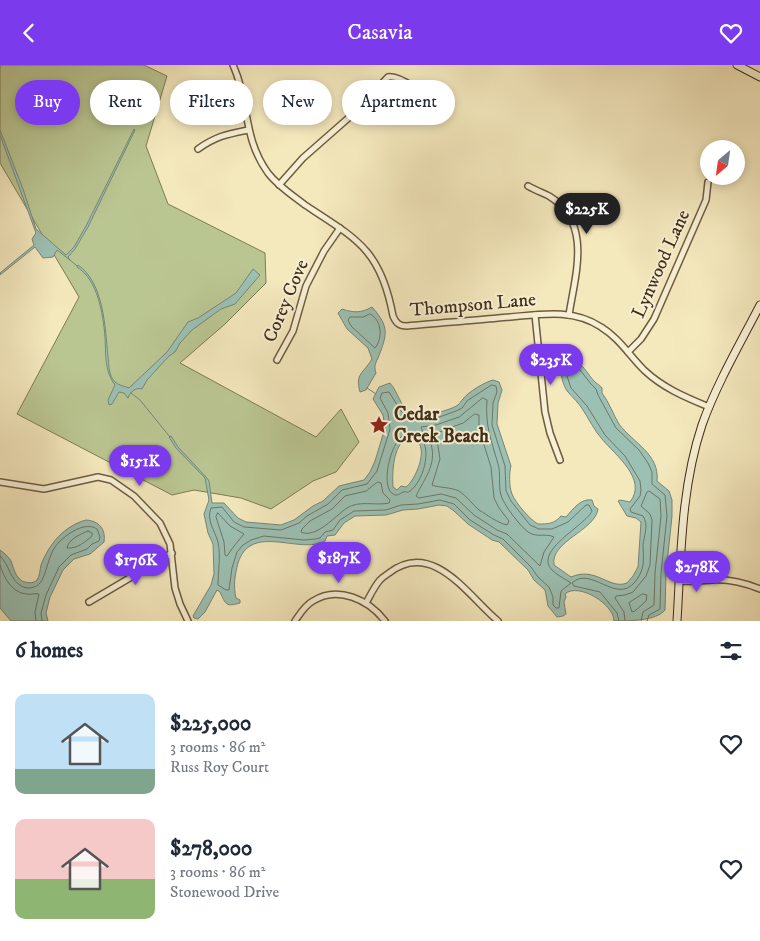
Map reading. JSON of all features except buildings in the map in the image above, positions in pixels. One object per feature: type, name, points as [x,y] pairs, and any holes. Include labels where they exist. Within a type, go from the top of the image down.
[{"type":"main road","points":[[737,65],[760,77]]},
{"type":"main road","points":[[677,621],[689,477],[699,436],[709,407],[760,305]]},
{"type":"street","name":"Thompson Lane","points":[[233,65],[241,85],[248,130],[258,158],[269,175],[286,191],[353,237],[369,252],[382,272],[396,322],[402,325],[535,315],[569,315],[590,320],[603,327],[617,339],[643,369],[666,388],[709,407]]},
{"type":"street","points":[[385,80],[388,77],[394,77],[399,80]]},
{"type":"street","points":[[279,185],[303,158],[342,124]]},
{"type":"street","points":[[198,149],[221,135],[248,130]]},
{"type":"street","name":"Lynwood Lane","points":[[628,352],[641,339],[654,319],[706,201],[708,185]]},
{"type":"street","points":[[528,186],[558,203],[567,213],[576,233],[579,250],[569,315]]},
{"type":"street","name":"Corey Cove","points":[[277,360],[292,331],[309,280],[324,251],[340,228]]},
{"type":"street","points":[[535,315],[545,411],[550,433],[560,460]]},
{"type":"street","points":[[0,482],[44,489],[93,477],[111,480],[134,495],[160,523],[170,544],[175,588],[188,621]]},
{"type":"street","points":[[89,602],[172,553]]},
{"type":"street","points":[[366,603],[381,579],[395,568],[411,563],[423,562],[442,569],[498,621]]},
{"type":"street","points":[[680,577],[696,583],[713,580],[742,583],[760,589]]},
{"type":"street","points":[[295,621],[303,609],[312,601],[337,593],[348,595],[366,603],[385,621]]},
{"type":"green space","points":[[0,65],[144,65],[167,76],[160,99],[160,80],[90,80],[90,125],[152,125],[146,146],[168,204],[265,253],[266,283],[225,324],[180,363],[316,437],[341,409],[359,442],[336,472],[313,481],[271,509],[241,498],[194,490],[172,495],[17,414],[79,297],[0,163]]},
{"type":"water","points":[[134,129],[88,227],[68,257],[70,260],[57,250],[53,257],[43,258],[35,247],[0,275],[34,245],[32,239],[36,233],[0,135],[0,130],[36,229],[66,255],[74,247],[86,226]]},
{"type":"water","points":[[78,265],[87,273],[93,283],[102,306],[111,376],[119,385],[129,388],[167,352],[188,322],[198,318],[236,293],[253,269],[260,275],[235,304],[221,309],[192,330],[180,343],[175,352],[147,380],[142,389],[134,391],[128,398],[124,393],[119,392],[112,404],[109,405],[108,400],[115,385],[107,368],[101,308],[95,289],[90,280],[77,267]]},
{"type":"water","points":[[372,307],[382,320],[385,337],[376,364],[376,373],[366,390],[360,392],[359,377],[372,359],[368,348],[347,329],[338,313],[342,309],[357,312]]},
{"type":"water","points":[[570,357],[570,359],[582,366],[602,388],[602,393],[619,424],[650,456],[657,472],[657,481],[669,491],[672,500],[672,516],[666,573],[665,610],[661,614],[642,620],[614,621],[612,614],[602,602],[586,593],[571,591],[565,594],[566,614],[557,617],[548,606],[545,590],[534,580],[528,570],[499,542],[492,540],[468,524],[447,506],[439,505],[403,510],[386,515],[355,516],[344,523],[335,535],[327,536],[325,541],[314,544],[264,542],[253,544],[244,551],[237,567],[235,589],[236,598],[240,600],[240,603],[227,604],[217,590],[205,612],[198,619],[194,618],[193,616],[211,585],[214,574],[213,544],[208,533],[204,514],[209,500],[205,478],[176,448],[169,437],[171,436],[178,447],[209,481],[212,503],[224,503],[238,518],[246,522],[281,525],[294,520],[323,501],[339,486],[364,480],[375,461],[385,428],[383,415],[373,399],[379,387],[390,383],[406,410],[413,415],[419,415],[441,412],[454,407],[465,396],[481,385],[493,380],[499,382],[502,390],[498,403],[497,424],[511,466],[511,491],[519,506],[538,524],[551,523],[561,516],[566,517],[577,505],[588,500],[592,500],[594,506],[598,509],[595,517],[589,524],[559,549],[554,565],[571,577],[588,574],[614,583],[627,583],[638,567],[641,522],[636,518],[627,516],[618,501],[630,502],[635,485],[628,468],[599,436],[581,407],[566,389],[561,376],[561,363]],"holes":[[[407,438],[415,440],[419,444],[421,449],[420,464],[410,484],[406,487],[401,486],[397,490],[393,487],[394,460],[399,447]]]},
{"type":"water","points":[[86,520],[95,522],[101,527],[104,533],[104,542],[90,554],[74,559],[63,570],[50,597],[46,613],[48,621],[11,621],[0,608],[0,550],[10,559],[15,572],[22,581],[34,582],[38,578],[44,557],[58,537],[64,531]]},
{"type":"waterway","points":[[70,260],[77,266]]},
{"type":"waterway","points":[[367,388],[376,394]]},
{"type":"waterway","points":[[131,393],[140,400],[170,437]]},
{"type":"place","name":"Cedar Creek Beach","points":[[379,425]]}]
